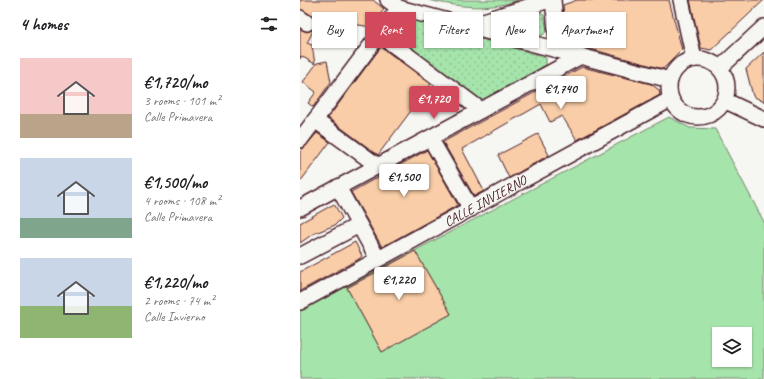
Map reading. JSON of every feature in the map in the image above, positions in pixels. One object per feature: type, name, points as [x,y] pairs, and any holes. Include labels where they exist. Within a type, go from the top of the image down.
[{"type":"street","points":[[483,21],[549,0]]},
{"type":"street","points":[[552,0],[558,50]]},
{"type":"street","points":[[681,0],[694,59]]},
{"type":"street","points":[[393,4],[424,13]]},
{"type":"street","points":[[720,68],[764,27]]},
{"type":"street","points":[[483,30],[670,80]]},
{"type":"street","points":[[300,140],[369,48]]},
{"type":"street","points":[[398,48],[481,110]]},
{"type":"street","points":[[300,208],[581,56]]},
{"type":"street","points":[[694,59],[704,59],[713,62],[720,68],[726,78],[728,89],[726,100],[714,113],[709,116],[698,118],[687,116],[671,100],[669,90],[670,80],[675,70],[684,63],[694,59]]},
{"type":"street","name":"CALLE INVIERNO","points":[[300,302],[671,100]]},
{"type":"street","points":[[726,100],[764,119]]},
{"type":"street","points":[[315,120],[378,166]]},
{"type":"street","points":[[430,138],[471,209]]},
{"type":"street","points":[[338,187],[378,259]]},
{"type":"street","points":[[300,256],[359,224]]},
{"type":"green space","points":[[429,0],[518,0],[496,6],[474,7]]},
{"type":"green space","points":[[539,14],[544,15],[547,31],[542,36],[539,35]]},
{"type":"green space","points":[[416,20],[424,22],[424,48],[483,48],[483,39],[491,41],[491,48],[514,48],[546,58],[546,65],[480,103],[404,48],[416,48]]},
{"type":"green space","points":[[669,117],[690,128],[715,129],[764,222],[764,379],[300,379],[300,311]]},
{"type":"building","points":[[300,0],[373,0],[384,9],[382,12],[365,12],[365,26],[357,25],[357,12],[312,12],[312,15],[300,9]]},
{"type":"building","points":[[577,0],[669,0],[682,50],[663,69],[587,48],[626,48],[626,12],[564,12],[563,5]]},
{"type":"building","points":[[690,0],[764,0],[711,50],[701,48]]},
{"type":"building","points":[[300,29],[307,32],[312,30],[307,43],[312,45],[315,64],[301,56],[300,59]]},
{"type":"building","points":[[380,48],[382,48],[431,84],[378,155],[328,118]]},
{"type":"building","points":[[764,52],[764,102],[753,96],[746,69]]},
{"type":"building","points":[[327,61],[331,82],[313,107],[308,103],[316,92],[303,82],[317,63]]},
{"type":"building","points":[[582,67],[651,84],[659,90],[660,95],[577,140],[562,116],[550,122],[541,104],[462,149],[484,191],[474,196],[443,142]]},
{"type":"building","points":[[317,133],[330,142],[300,182],[300,152]]},
{"type":"building","points":[[538,134],[549,155],[509,178],[498,155]]},
{"type":"building","points":[[427,150],[458,205],[382,247],[351,192]]},
{"type":"building","points":[[334,204],[342,218],[335,225],[313,234],[300,243],[300,223]]},
{"type":"building","points":[[355,242],[362,256],[359,259],[300,291],[300,272]]},
{"type":"building","points":[[415,251],[451,314],[382,352],[347,288]]}]
